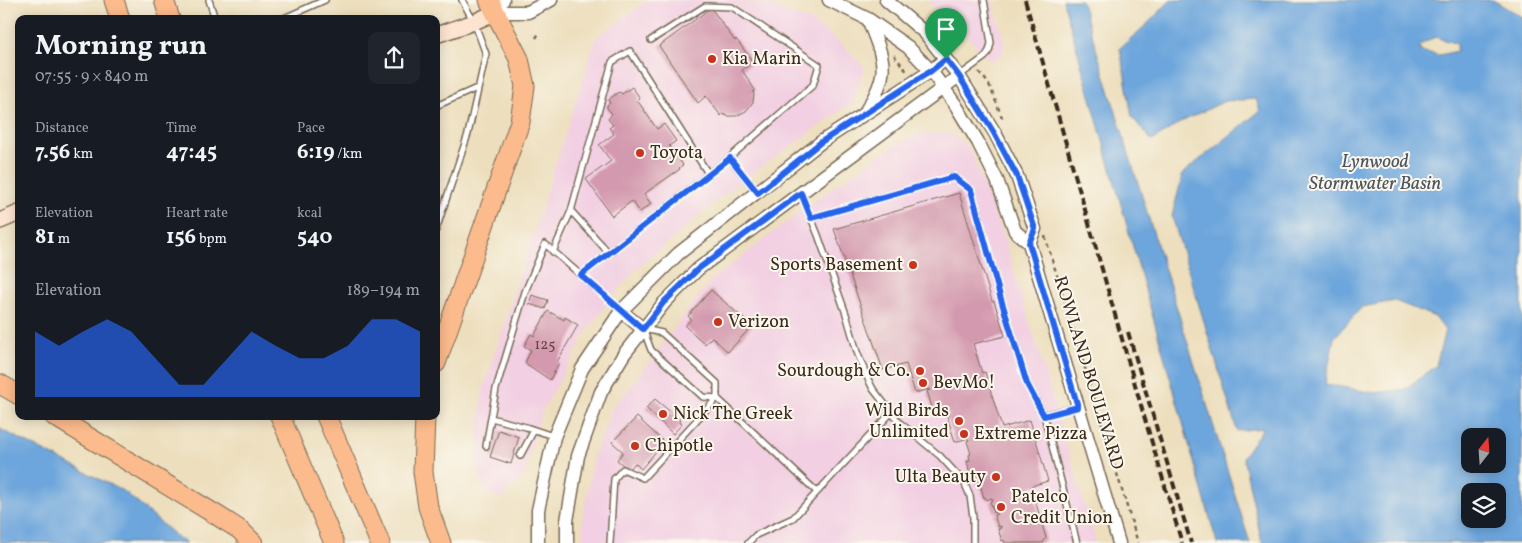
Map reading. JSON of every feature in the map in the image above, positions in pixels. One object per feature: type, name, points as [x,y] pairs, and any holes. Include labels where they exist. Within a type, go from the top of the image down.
[{"type":"highway","points":[[114,0],[119,15]]},
{"type":"highway","points":[[164,0],[169,15]]},
{"type":"highway","points":[[440,352],[520,122],[525,86],[520,59],[496,4]]},
{"type":"highway","points":[[0,384],[15,393]]},
{"type":"highway","points":[[61,420],[240,530],[253,543]]},
{"type":"highway","points":[[282,420],[334,543]]},
{"type":"highway","points":[[328,420],[380,543]]},
{"type":"highway","points":[[425,420],[423,472],[428,507],[441,543]]},
{"type":"main road","points":[[440,34],[474,22],[496,4]]},
{"type":"main road","points":[[0,221],[15,215]]},
{"type":"street","points":[[496,4],[528,12],[551,0]]},
{"type":"street","name":"ROWLAND BOULEVARD","points":[[829,0],[868,19],[908,47],[944,87],[978,142],[997,180],[1015,231],[1029,243],[1119,543]]},
{"type":"street","name":"ROWLAND BOULEVARD","points":[[886,0],[926,34],[959,76],[994,133],[1017,176],[1035,229],[1029,243]]},
{"type":"street","points":[[865,114],[876,95],[883,75],[882,57],[868,19]]},
{"type":"street","points":[[538,543],[538,510],[554,437],[582,368],[621,310],[678,254],[821,142],[931,71],[946,59]]},
{"type":"street","points":[[568,543],[568,521],[578,456],[601,392],[624,354],[664,302],[698,269],[959,76]]},
{"type":"street","points":[[621,310],[643,329]]},
{"type":"lane","points":[[209,0],[214,15]]},
{"type":"lane","points":[[291,15],[325,0]]},
{"type":"lane","points":[[440,218],[468,134],[486,54],[474,22],[462,0]]},
{"type":"lane","points":[[959,76],[985,57],[989,51],[991,43],[984,0]]},
{"type":"lane","points":[[581,275],[730,158],[813,85],[819,65],[732,7],[706,6],[650,40]]},
{"type":"lane","points":[[553,252],[571,211],[612,62],[630,51],[709,175]]},
{"type":"lane","points":[[440,104],[477,88]]},
{"type":"lane","points":[[730,158],[758,193]]},
{"type":"lane","points":[[811,218],[954,177],[971,190],[1000,296],[1027,384],[1044,416],[1077,543]]},
{"type":"lane","points":[[801,193],[868,379],[899,422],[940,456],[964,482],[970,496],[974,517],[973,543]]},
{"type":"lane","points":[[571,211],[609,253]]},
{"type":"lane","points":[[486,446],[496,389],[525,292],[545,244],[621,310]]},
{"type":"lane","points":[[610,543],[614,479],[623,469],[643,478],[717,398],[717,383],[662,333],[643,329]]},
{"type":"lane","points":[[643,329],[651,350],[703,397],[717,398],[817,492]]},
{"type":"lane","points":[[1044,416],[1078,407]]},
{"type":"lane","points":[[748,543],[756,535],[793,518],[891,413]]},
{"type":"lane","points":[[491,418],[554,437]]},
{"type":"lane","points":[[520,456],[534,430]]},
{"type":"path","points":[[536,38],[539,33]]},
{"type":"path","points":[[894,54],[909,75]]},
{"type":"path","points":[[974,66],[989,84],[1003,120]]},
{"type":"path","points":[[1043,228],[1138,543]]},
{"type":"shaded area","points":[[648,0],[729,0],[769,5],[812,22],[843,45],[865,68],[853,102],[730,189],[632,273],[590,326],[541,413],[523,477],[500,499],[482,489],[477,460],[482,393],[596,38]]},
{"type":"shaded area","points":[[926,0],[992,0],[1004,40],[1003,52],[993,63],[956,25]]},
{"type":"shaded area","points":[[950,133],[969,147],[1005,241],[1096,543],[583,543],[582,521],[594,455],[613,407],[632,385],[710,281],[821,196],[883,153],[917,134]]},
{"type":"water","points":[[1063,0],[1081,0],[1250,543],[1217,543]]},
{"type":"water","name":"Lynwood Stormwater Basin","points":[[1171,0],[1493,0],[1522,17],[1522,543],[1262,543],[1243,457],[1263,428],[1237,431],[1172,216],[1183,173],[1260,111],[1256,99],[1225,101],[1181,122],[1152,141],[1132,117],[1120,48]],"holes":[[[1435,37],[1457,44],[1457,51],[1439,55],[1420,51],[1420,45]],[[1395,301],[1435,317],[1445,330],[1436,366],[1405,389],[1375,393],[1325,384],[1334,338],[1362,307]]]},
{"type":"water","points":[[0,429],[125,492],[178,538],[187,543],[0,543]]},
{"type":"building","points":[[711,8],[753,62],[742,70],[755,90],[753,92],[753,102],[746,111],[736,116],[723,114],[721,116],[706,96],[698,103],[659,46]]},
{"type":"building","name":"Toyota","points":[[632,87],[640,98],[637,100],[657,129],[664,124],[676,141],[669,146],[683,165],[644,194],[651,204],[640,212],[632,201],[612,216],[586,179],[611,161],[599,145],[614,134],[609,128],[613,125],[608,119],[612,114],[607,108],[607,105],[610,103],[608,100],[617,93],[620,92],[622,94]]},
{"type":"building","name":"Sports Basement","points":[[959,193],[992,301],[994,301],[1005,336],[973,344],[982,373],[985,372],[1002,428],[1030,420],[1048,481],[1031,486],[1046,538],[1043,543],[1005,543],[1004,540],[1002,541],[998,529],[1001,526],[998,527],[994,515],[997,514],[996,512],[994,513],[990,501],[993,500],[992,498],[986,500],[984,498],[980,484],[977,485],[976,479],[973,480],[972,474],[970,475],[967,461],[970,460],[969,455],[971,454],[967,441],[969,440],[968,438],[955,442],[947,416],[949,415],[948,413],[935,417],[927,391],[930,390],[915,393],[906,364],[883,370],[834,229]]},
{"type":"building","name":"Verizon","points":[[711,290],[752,326],[728,352],[712,337],[705,344],[685,326],[691,319],[688,316]]},
{"type":"building","points":[[532,295],[548,300],[545,309],[529,304]]},
{"type":"building","points":[[548,311],[564,320],[565,317],[578,325],[557,362],[559,363],[550,380],[525,363],[531,350],[524,346],[531,334],[534,336]]},
{"type":"building","name":"Nick The Greek","points":[[655,399],[680,420],[679,422],[682,424],[673,434],[646,408]]},
{"type":"building","name":"Chipotle","points":[[637,417],[664,442],[641,469],[635,463],[629,470],[617,460],[623,452],[612,442]]},
{"type":"building","points":[[499,430],[519,437],[511,464],[490,457]]},
{"type":"railway","points":[[1025,0],[1182,543]]},
{"type":"railway","points":[[1128,332],[1191,543]]},
{"type":"place","name":"Kia Marin","points":[[712,59]]},
{"type":"place","name":"Toyota","points":[[640,153]]},
{"type":"place","name":"Sports Basement","points":[[913,265]]},
{"type":"place","name":"Verizon","points":[[718,322]]},
{"type":"place","name":"Sourdough & Co.","points":[[920,371]]},
{"type":"place","name":"BevMo!","points":[[923,383]]},
{"type":"place","name":"Nick The Greek","points":[[663,414]]},
{"type":"place","name":"Wild Birds Unlimited","points":[[959,421]]},
{"type":"place","name":"Extreme Pizza","points":[[964,434]]},
{"type":"place","name":"Chipotle","points":[[635,446]]},
{"type":"place","name":"Ulta Beauty","points":[[996,477]]},
{"type":"place","name":"Patelco Credit Union","points":[[1001,507]]},
{"type":"route","points":[[946,59],[971,95],[1017,176],[1035,229],[1029,243],[1078,407],[1044,416],[1027,384],[1000,296],[971,190],[954,177],[811,218],[801,193],[698,269],[664,302],[643,329],[581,275],[730,158],[758,193],[821,142],[931,71],[946,59]]}]
